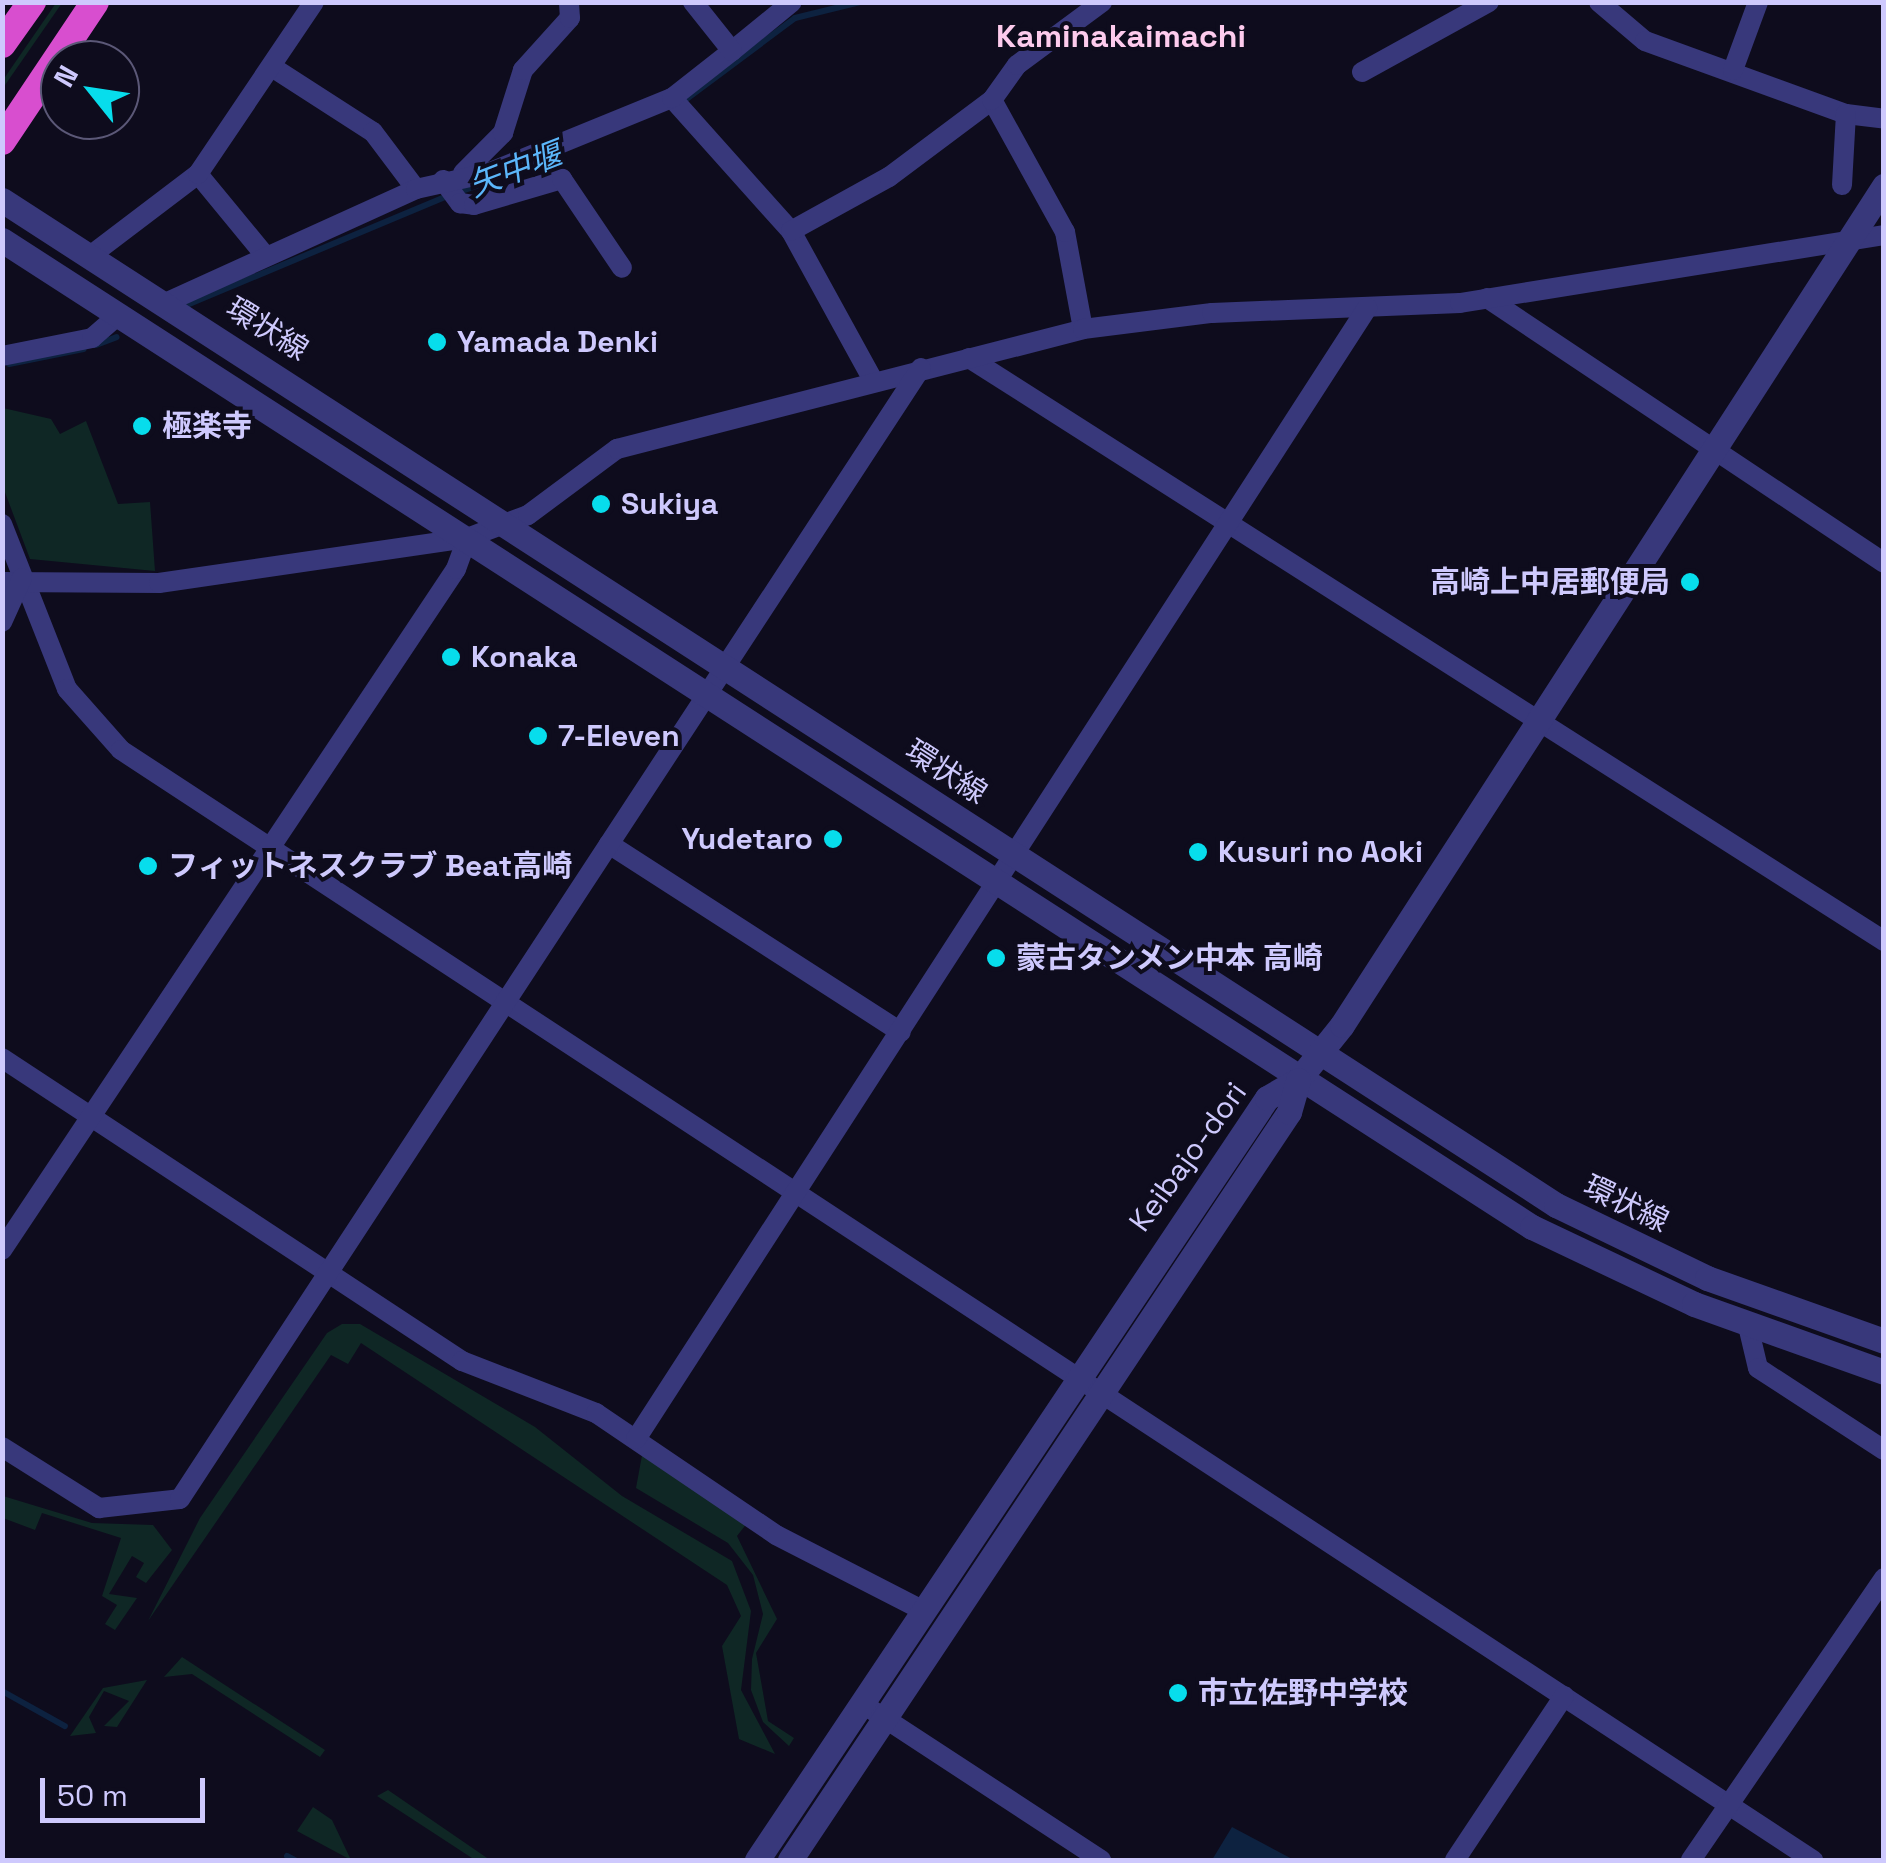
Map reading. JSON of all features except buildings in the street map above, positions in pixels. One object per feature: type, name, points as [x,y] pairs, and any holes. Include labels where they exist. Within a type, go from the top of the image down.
[{"type":"highway","points":[[2,44],[32,2]]},
{"type":"highway","points":[[2,141],[95,2]]},
{"type":"street","points":[[90,256],[198,174],[314,2]]},
{"type":"street","points":[[450,180],[503,133],[523,70],[570,18],[569,2]]},
{"type":"street","points":[[693,2],[732,51]]},
{"type":"street","points":[[165,303],[264,254],[416,189],[488,173],[677,103],[792,2]]},
{"type":"street","points":[[791,230],[889,176],[992,100],[1017,65],[1102,2]]},
{"type":"street","points":[[1362,72],[1489,2]]},
{"type":"street","points":[[1598,2],[1645,42],[1733,70],[1846,114],[1884,119]]},
{"type":"street","points":[[1733,70],[1758,2]]},
{"type":"street","points":[[272,67],[373,132],[416,189]]},
{"type":"street","points":[[992,100],[1065,232],[1083,329]]},
{"type":"street","points":[[677,103],[791,230],[873,380]]},
{"type":"street","points":[[1842,185],[1846,114]]},
{"type":"street","points":[[198,174],[264,254]]},
{"type":"street","points":[[450,180],[460,203],[562,179],[622,268]]},
{"type":"street","points":[[1298,1080],[1546,718],[1884,186]]},
{"type":"street","name":"環状線","points":[[2,200],[510,524],[1320,1053],[1605,1232],[1884,1341]]},
{"type":"street","points":[[12,580],[159,583],[467,538],[510,524],[616,449],[1083,329],[1487,298],[1884,234]]},
{"type":"street","name":"環状線","points":[[2,240],[1298,1080],[1546,1234],[1748,1326],[1884,1372]]},
{"type":"street","points":[[1487,298],[1884,563]]},
{"type":"street","points":[[636,1439],[1000,885],[1368,308]]},
{"type":"street","points":[[2,356],[92,338],[118,316]]},
{"type":"street","points":[[969,358],[1546,718],[1884,940]]},
{"type":"street","points":[[2,1447],[99,1508],[171,1506],[328,1276],[503,1000],[921,368]]},
{"type":"street","points":[[2,524],[12,580],[91,724],[795,1195],[1813,1860]]},
{"type":"street","points":[[2,1250],[268,844],[456,569],[467,538]]},
{"type":"street","points":[[2,622],[12,580]]},
{"type":"street","points":[[609,844],[901,1032]]},
{"type":"street","points":[[2,1058],[462,1361],[563,1397],[636,1439],[776,1536],[922,1610]]},
{"type":"street","name":"Keibajo-dori","points":[[790,1860],[922,1610],[1073,1376],[1267,1098],[1298,1080]]},
{"type":"street","name":"Keibajo-dori","points":[[757,1860],[872,1711],[1100,1392],[1290,1112],[1298,1080]]},
{"type":"street","points":[[1748,1326],[1758,1368],[1884,1450]]},
{"type":"street","points":[[1690,1860],[1877,1604],[1884,1578]]},
{"type":"street","points":[[1454,1860],[1564,1696]]},
{"type":"street","points":[[872,1711],[1101,1860]]},
{"type":"green space","points":[[56,3],[62,3],[3,88],[3,80]]},
{"type":"green space","points":[[3,408],[51,419],[60,434],[86,421],[118,504],[150,502],[155,571],[30,559],[3,487]]},
{"type":"green space","points":[[342,1324],[360,1324],[535,1427],[622,1496],[732,1561],[751,1611],[741,1690],[775,1754],[739,1739],[722,1646],[741,1616],[727,1585],[361,1343],[348,1364],[331,1355],[148,1621],[200,1518],[327,1333]]},
{"type":"green space","points":[[643,1450],[748,1522],[737,1536],[777,1619],[756,1653],[768,1721],[794,1738],[789,1746],[763,1722],[751,1690],[752,1659],[763,1614],[753,1575],[728,1543],[636,1488]]},
{"type":"green space","points":[[3,1496],[92,1523],[153,1525],[172,1550],[146,1583],[136,1577],[144,1563],[132,1556],[109,1594],[137,1598],[115,1630],[105,1624],[117,1605],[102,1596],[121,1538],[42,1513],[35,1530],[3,1518]]},
{"type":"green space","points":[[182,1657],[325,1750],[320,1757],[192,1674],[164,1677]]},
{"type":"green space","points":[[147,1680],[117,1727],[104,1726],[129,1701],[104,1691],[89,1717],[96,1733],[70,1736],[103,1688]]},
{"type":"green space","points":[[388,1790],[490,1860],[475,1860],[377,1796]]},
{"type":"green space","points":[[313,1807],[332,1820],[351,1860],[297,1831]]},
{"type":"water","points":[[1232,1827],[1294,1860],[1212,1860]]},
{"type":"waterway","name":"矢中堰","points":[[681,103],[795,18],[860,2]]},
{"type":"waterway","points":[[459,192],[494,180]]},
{"type":"waterway","points":[[182,307],[447,196]]},
{"type":"waterway","name":"矢中堰","points":[[96,345],[117,337]]},
{"type":"waterway","points":[[9,364],[84,349]]},
{"type":"waterway","points":[[2,1691],[65,1726]]},
{"type":"waterway","points":[[287,1856],[295,1860]]},
{"type":"place","name":"Yamada Denki","points":[[437,342]]},
{"type":"place","name":"極楽寺","points":[[142,426]]},
{"type":"place","name":"Sukiya","points":[[601,504]]},
{"type":"place","name":"高崎上中居郵便局","points":[[1690,582]]},
{"type":"place","name":"Konaka","points":[[451,657]]},
{"type":"place","name":"7-Eleven","points":[[538,736]]},
{"type":"place","name":"Yudetaro","points":[[833,839]]},
{"type":"place","name":"Kusuri no Aoki","points":[[1198,852]]},
{"type":"place","name":"フィットネスクラブ Beat高崎","points":[[148,866]]},
{"type":"place","name":"蒙古タンメン中本 高崎","points":[[996,958]]},
{"type":"place","name":"市立佐野中学校","points":[[1178,1693]]},
{"type":"district","name":"Kaminakaimachi","points":[[1121,36]]}]
